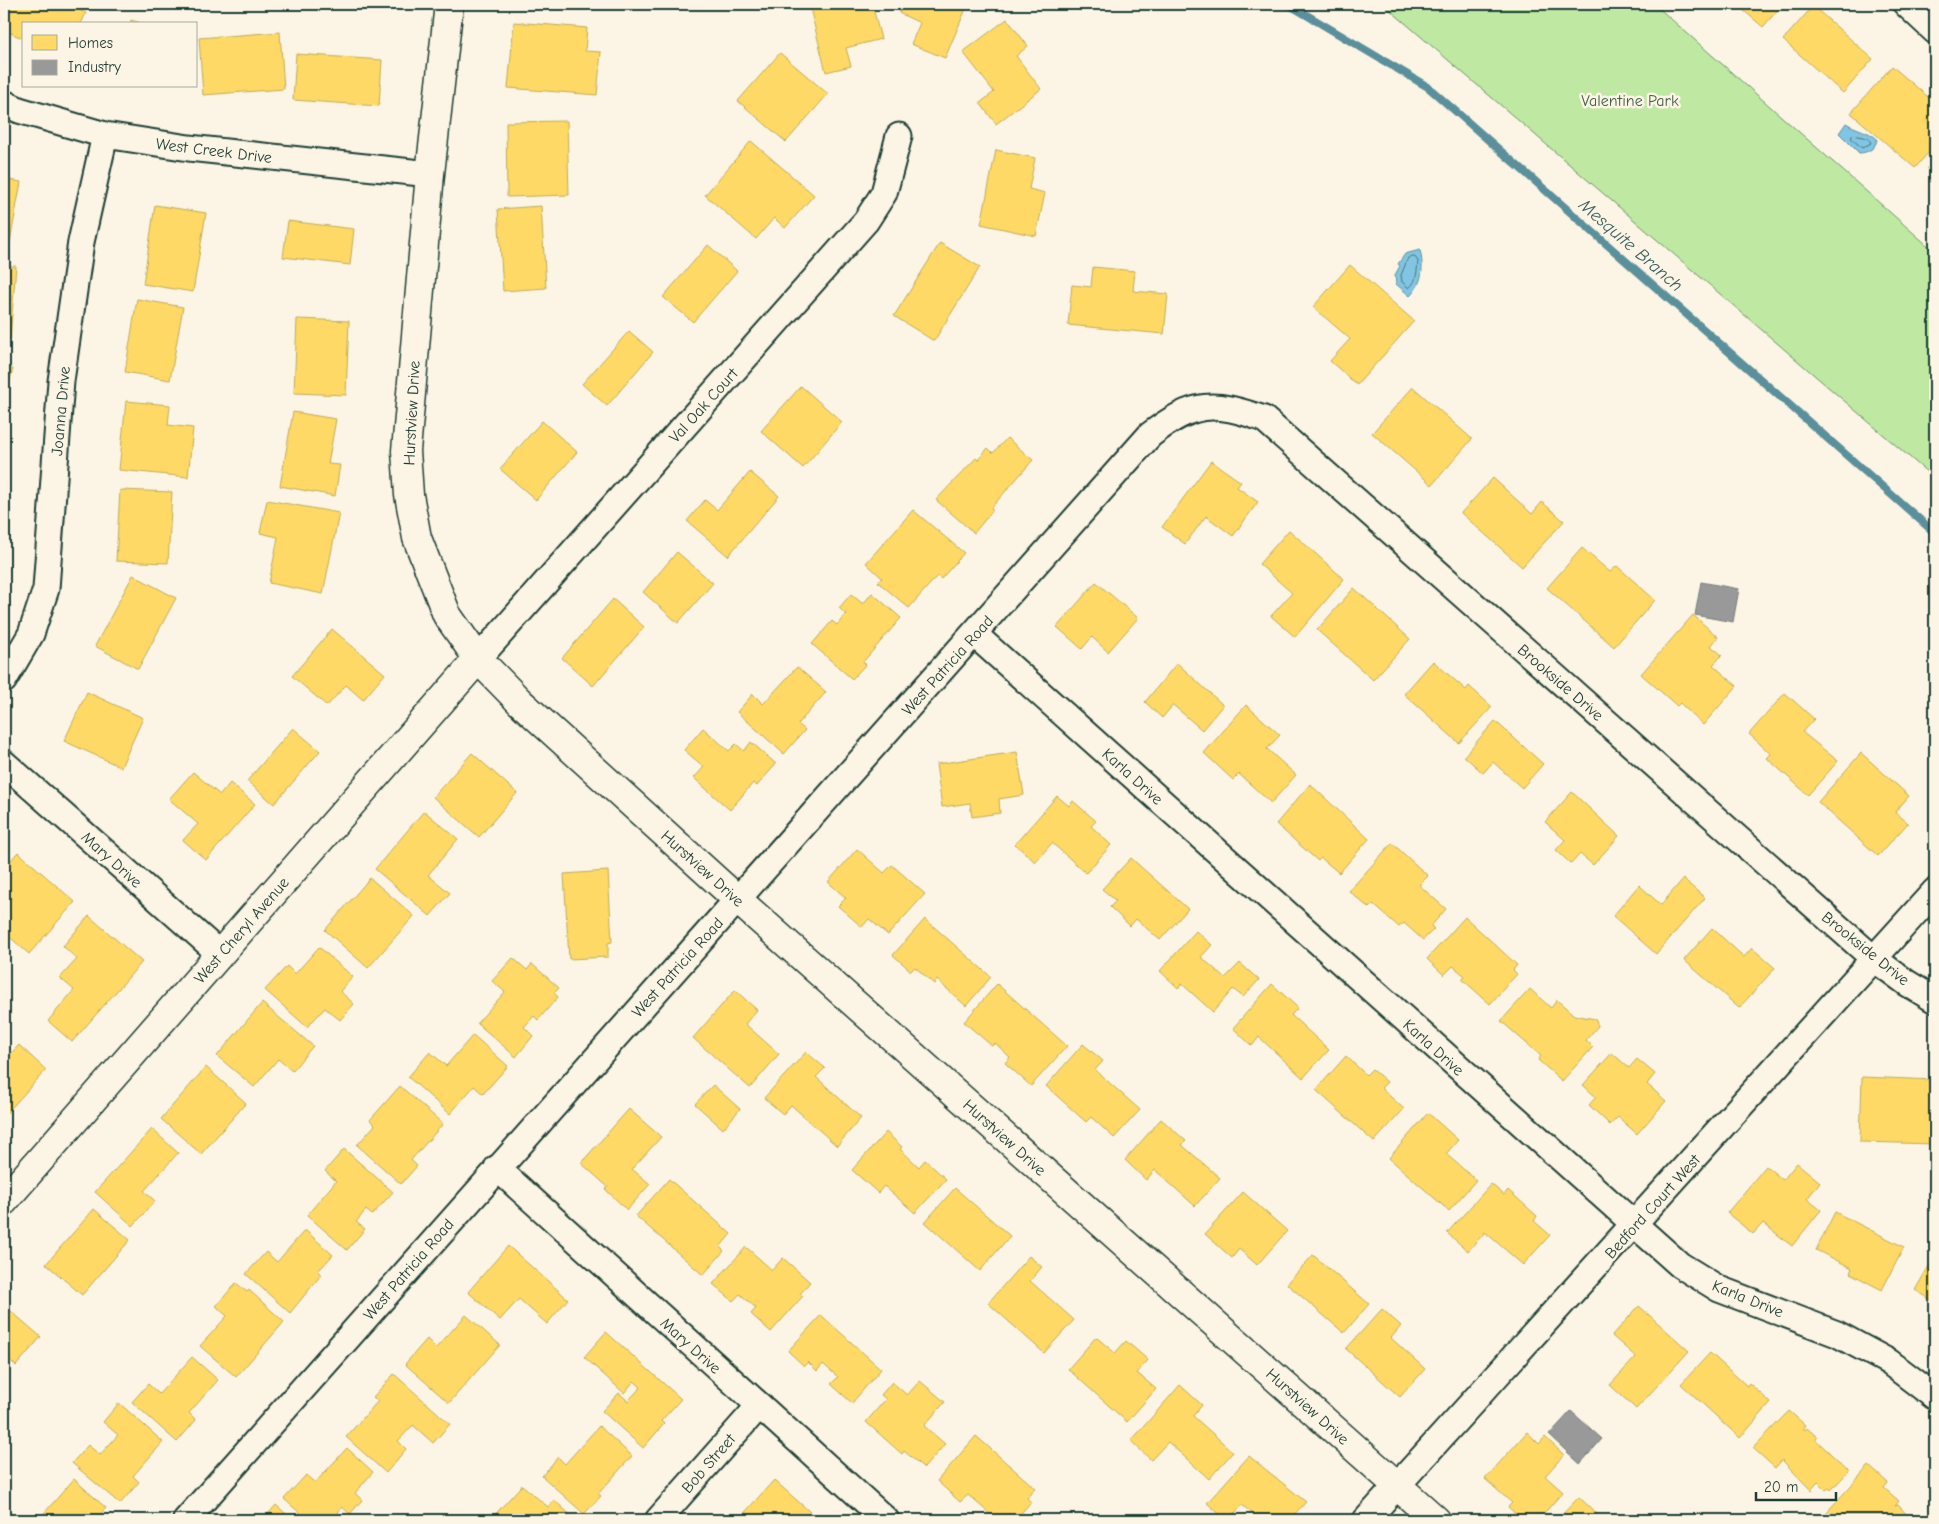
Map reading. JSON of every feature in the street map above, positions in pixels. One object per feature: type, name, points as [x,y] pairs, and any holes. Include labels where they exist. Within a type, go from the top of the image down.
[{"type":"street","name":"Hurstview Drive","points":[[449,4],[430,174],[406,452],[409,495],[417,538],[447,616],[478,659],[520,702],[738,900],[1436,1520]]},
{"type":"street","points":[[1906,4],[1935,30]]},
{"type":"street","name":"West Creek Drive","points":[[4,103],[19,110],[105,135],[189,148],[430,174]]},
{"type":"street","name":"Joanna Drive","points":[[4,680],[31,634],[46,589],[62,381],[81,242],[105,135]]},
{"type":"street","name":"Val Oak Court","points":[[478,659],[866,221],[884,193],[899,136]]},
{"type":"street","name":"Brookside Drive","points":[[1173,418],[1198,407],[1231,408],[1264,419],[1873,958],[1907,983],[1935,1000]]},
{"type":"street","name":"West Patricia Road","points":[[186,1520],[1150,435],[1173,418]]},
{"type":"street","name":"Karla Drive","points":[[974,634],[1634,1226],[1680,1265],[1719,1289],[1837,1334],[1889,1362],[1935,1397]]},
{"type":"street","name":"West Cheryl Avenue","points":[[4,1201],[478,659]]},
{"type":"street","name":"Mary Drive","points":[[4,763],[220,954]]},
{"type":"street","name":"Bedford Court West","points":[[1366,1520],[1634,1226],[1935,891]]},
{"type":"street","name":"Mary Drive","points":[[497,1168],[886,1520]]},
{"type":"street","name":"Bob Street","points":[[658,1520],[759,1406]]},
{"type":"green space","name":"Valentine Park","points":[[1383,4],[1654,4],[1935,252],[1935,479]]},
{"type":"water","points":[[1846,123],[1867,132],[1877,139],[1873,147],[1868,151],[1859,153],[1839,133]]},
{"type":"water","points":[[1420,250],[1422,263],[1420,280],[1410,296],[1396,284],[1395,275],[1400,266],[1398,264],[1405,254]]},
{"type":"building: Homes","points":[[4,4],[65,4],[86,13],[82,22],[22,22],[22,38],[4,30]]},
{"type":"building: Homes","points":[[809,4],[872,4],[881,39],[846,48],[851,66],[826,72]]},
{"type":"building: Homes","points":[[903,4],[968,4],[945,58],[911,44],[920,23],[899,13]]},
{"type":"building: Homes","points":[[1736,4],[1783,4],[1763,27]]},
{"type":"building: Homes","points":[[1813,6],[1873,59],[1843,93],[1783,40]]},
{"type":"building: Homes","points":[[1007,19],[1028,46],[1016,56],[1041,89],[996,124],[980,103],[994,92],[963,52]]},
{"type":"building: Homes","points":[[514,22],[587,28],[585,51],[601,52],[597,95],[508,88]]},
{"type":"building: Homes","points":[[280,32],[284,89],[203,95],[199,38]]},
{"type":"building: Homes","points":[[780,53],[828,94],[786,142],[738,101]]},
{"type":"building: Homes","points":[[296,54],[382,60],[379,106],[293,100]]},
{"type":"building: Homes","points":[[1892,66],[1935,103],[1935,145],[1915,168],[1851,113]]},
{"type":"building: Homes","points":[[567,121],[569,195],[507,197],[506,122]]},
{"type":"building: Homes","points":[[751,141],[814,195],[785,228],[774,218],[756,239],[705,195]]},
{"type":"building: Homes","points":[[996,150],[1035,158],[1029,189],[1045,193],[1036,236],[981,224]]},
{"type":"building: Homes","points":[[1935,159],[1935,175],[1927,168]]},
{"type":"building: Homes","points":[[4,179],[21,182],[9,247],[4,246]]},
{"type":"building: Homes","points":[[155,205],[206,213],[193,292],[143,284]]},
{"type":"building: Homes","points":[[541,206],[546,288],[503,291],[498,209]]},
{"type":"building: Homes","points":[[288,221],[354,229],[350,265],[283,257]]},
{"type":"building: Homes","points":[[940,243],[980,267],[934,341],[894,316]]},
{"type":"building: Homes","points":[[708,245],[737,271],[693,322],[663,297]]},
{"type":"building: Homes","points":[[1350,265],[1414,321],[1357,385],[1330,361],[1350,339],[1313,307]]},
{"type":"building: Homes","points":[[4,266],[16,266],[10,339],[4,339]]},
{"type":"building: Homes","points":[[1093,267],[1135,271],[1133,291],[1168,294],[1164,334],[1068,325],[1072,285],[1091,287]]},
{"type":"building: Homes","points":[[137,299],[183,307],[170,380],[125,372]]},
{"type":"building: Homes","points":[[297,319],[349,321],[346,395],[294,393]]},
{"type":"building: Homes","points":[[629,331],[653,352],[607,406],[582,384]]},
{"type":"building: Homes","points":[[4,366],[13,369],[4,402]]},
{"type":"building: Homes","points":[[801,386],[842,422],[803,468],[761,431]]},
{"type":"building: Homes","points":[[1413,387],[1472,439],[1432,485],[1372,433]]},
{"type":"building: Homes","points":[[126,401],[170,405],[168,425],[193,428],[188,477],[119,470]]},
{"type":"building: Homes","points":[[293,412],[336,419],[328,464],[340,465],[335,496],[280,486]]},
{"type":"building: Homes","points":[[542,421],[577,452],[536,500],[500,469]]},
{"type":"building: Homes","points":[[1007,438],[1033,460],[991,508],[993,510],[974,533],[936,500],[976,458],[978,460],[988,448],[993,453]]},
{"type":"building: Homes","points":[[1211,461],[1241,482],[1237,487],[1258,502],[1233,536],[1206,516],[1185,544],[1162,527]]},
{"type":"building: Homes","points":[[750,472],[779,496],[728,556],[687,521],[705,500],[717,510]]},
{"type":"building: Homes","points":[[1493,478],[1532,514],[1542,502],[1564,521],[1522,567],[1461,513]]},
{"type":"building: Homes","points":[[120,490],[172,492],[168,563],[116,561]]},
{"type":"building: Homes","points":[[267,500],[339,513],[323,594],[269,583],[278,537],[260,533]]},
{"type":"building: Homes","points":[[913,510],[964,553],[941,579],[937,576],[909,608],[878,582],[882,578],[866,563]]},
{"type":"building: Homes","points":[[1289,530],[1344,579],[1295,637],[1271,616],[1292,593],[1259,564]]},
{"type":"building: Homes","points":[[1582,548],[1610,572],[1617,566],[1655,600],[1614,647],[1547,588]]},
{"type":"building: Homes","points":[[677,552],[713,583],[678,623],[643,592]]},
{"type":"building: Homes","points":[[133,575],[176,598],[138,669],[95,646]]},
{"type":"building: Homes","points":[[1096,582],[1138,618],[1108,652],[1092,637],[1082,649],[1057,627]]},
{"type":"building: Homes","points":[[1354,588],[1410,639],[1373,680],[1317,630]]},
{"type":"building: Homes","points":[[872,593],[901,618],[863,662],[866,664],[852,679],[812,644],[832,621],[837,625],[846,614],[839,608],[851,594],[863,604]]},
{"type":"building: Homes","points":[[613,599],[644,627],[593,686],[562,658]]},
{"type":"building: Homes","points":[[1693,615],[1718,637],[1711,646],[1722,655],[1713,665],[1737,686],[1703,725],[1680,703],[1677,706],[1641,674]]},
{"type":"building: Homes","points":[[332,629],[385,674],[363,700],[346,685],[327,706],[292,676]]},
{"type":"building: Homes","points":[[1433,661],[1466,690],[1469,686],[1492,707],[1459,743],[1404,694]]},
{"type":"building: Homes","points":[[1177,663],[1223,705],[1202,730],[1173,705],[1162,718],[1145,702]]},
{"type":"building: Homes","points":[[797,667],[826,692],[798,724],[805,730],[784,754],[737,712],[753,694],[763,704]]},
{"type":"building: Homes","points":[[87,692],[143,718],[121,767],[64,741]]},
{"type":"building: Homes","points":[[1785,693],[1814,719],[1802,732],[1838,761],[1808,795],[1767,758],[1771,754],[1749,734]]},
{"type":"building: Homes","points":[[1246,705],[1280,735],[1267,749],[1296,775],[1271,803],[1239,774],[1233,780],[1204,753]]},
{"type":"building: Homes","points":[[1495,721],[1543,764],[1522,788],[1493,762],[1483,773],[1464,756]]},
{"type":"building: Homes","points":[[293,728],[320,751],[274,804],[247,781]]},
{"type":"building: Homes","points":[[703,728],[729,751],[736,744],[744,751],[751,742],[776,764],[757,786],[753,783],[730,810],[694,778],[704,767],[684,750]]},
{"type":"building: Homes","points":[[1017,752],[1024,795],[999,799],[1000,813],[972,817],[970,803],[942,807],[936,764]]},
{"type":"building: Homes","points":[[472,753],[517,793],[479,837],[433,797]]},
{"type":"building: Homes","points":[[1861,753],[1909,796],[1895,812],[1908,823],[1878,856],[1818,802]]},
{"type":"building: Homes","points":[[193,772],[220,795],[230,783],[255,804],[206,860],[183,840],[198,824],[169,799]]},
{"type":"building: Homes","points":[[1310,784],[1369,839],[1339,873],[1321,858],[1318,861],[1276,824]]},
{"type":"building: Homes","points":[[1572,792],[1619,836],[1593,865],[1580,854],[1571,864],[1556,850],[1565,840],[1545,822]]},
{"type":"building: Homes","points":[[1057,796],[1069,806],[1073,801],[1096,821],[1091,826],[1111,845],[1086,873],[1052,843],[1035,862],[1015,844]]},
{"type":"building: Homes","points":[[424,811],[458,839],[428,875],[450,893],[430,916],[375,869]]},
{"type":"building: Homes","points":[[1392,843],[1428,876],[1419,885],[1446,909],[1431,926],[1434,929],[1423,940],[1404,923],[1399,927],[1373,904],[1369,908],[1349,891]]},
{"type":"building: Homes","points":[[857,849],[884,873],[892,865],[925,894],[888,935],[869,919],[862,927],[838,906],[846,898],[828,882]]},
{"type":"building: Homes","points":[[18,852],[75,902],[29,954],[4,932],[4,868]]},
{"type":"building: Homes","points":[[1131,858],[1188,909],[1160,940],[1136,919],[1130,926],[1110,907],[1116,901],[1102,889]]},
{"type":"building: Homes","points":[[608,871],[612,942],[608,943],[608,957],[569,959],[564,874]]},
{"type":"building: Homes","points":[[370,878],[414,916],[368,968],[325,930]]},
{"type":"building: Homes","points":[[1683,879],[1705,898],[1656,954],[1613,916],[1639,885],[1661,905]]},
{"type":"building: Homes","points":[[89,916],[142,962],[72,1042],[48,1021],[74,990],[60,978],[77,959],[63,946]]},
{"type":"building: Homes","points":[[1465,917],[1517,965],[1513,970],[1517,974],[1490,1004],[1462,979],[1465,976],[1453,966],[1444,975],[1427,959]]},
{"type":"building: Homes","points":[[925,919],[991,977],[966,1006],[937,980],[934,984],[915,967],[911,971],[893,955]]},
{"type":"building: Homes","points":[[1712,928],[1744,957],[1752,948],[1775,968],[1739,1008],[1684,960]]},
{"type":"building: Homes","points":[[1196,931],[1212,945],[1201,957],[1225,978],[1240,963],[1259,980],[1243,997],[1233,989],[1213,1012],[1182,984],[1178,988],[1160,971]]},
{"type":"building: Homes","points":[[319,947],[353,977],[340,991],[354,1004],[340,1020],[325,1008],[307,1027],[265,990],[287,966],[295,974]]},
{"type":"building: Homes","points":[[513,958],[527,970],[532,964],[559,988],[554,993],[558,997],[538,1020],[534,1016],[524,1027],[533,1036],[516,1057],[477,1023],[505,992],[492,981]]},
{"type":"building: Homes","points":[[997,984],[1067,1046],[1031,1086],[1005,1063],[1010,1057],[995,1043],[992,1046],[964,1022]]},
{"type":"building: Homes","points":[[1272,984],[1298,1008],[1291,1015],[1329,1050],[1303,1078],[1259,1037],[1252,1046],[1233,1028]]},
{"type":"building: Homes","points":[[1530,989],[1551,1008],[1557,1000],[1574,1015],[1595,1019],[1598,1026],[1586,1040],[1593,1047],[1562,1081],[1538,1060],[1541,1056],[1501,1021]]},
{"type":"building: Homes","points":[[735,990],[757,1010],[745,1024],[779,1054],[750,1088],[693,1038]]},
{"type":"building: Homes","points":[[262,1003],[313,1046],[292,1071],[278,1059],[254,1087],[217,1056]]},
{"type":"building: Homes","points":[[473,1035],[508,1066],[483,1094],[474,1086],[450,1114],[408,1077],[430,1052],[446,1066]]},
{"type":"building: Homes","points":[[1083,1044],[1103,1061],[1095,1070],[1140,1110],[1114,1138],[1091,1117],[1086,1122],[1046,1086]]},
{"type":"building: Homes","points":[[19,1045],[46,1070],[4,1116],[4,1061]]},
{"type":"building: Homes","points":[[806,1052],[825,1068],[816,1077],[861,1118],[837,1146],[791,1105],[783,1114],[764,1098]]},
{"type":"building: Homes","points":[[1612,1053],[1629,1068],[1637,1059],[1655,1074],[1647,1084],[1666,1101],[1637,1134],[1618,1117],[1610,1125],[1589,1105],[1596,1097],[1583,1085]]},
{"type":"building: Homes","points":[[1346,1056],[1366,1075],[1372,1069],[1387,1082],[1381,1088],[1404,1109],[1374,1142],[1316,1090]]},
{"type":"building: Homes","points":[[206,1067],[246,1103],[201,1154],[161,1119]]},
{"type":"building: Homes","points":[[1862,1077],[1935,1080],[1935,1144],[1860,1142]]},
{"type":"building: Homes","points":[[713,1085],[740,1109],[723,1129],[695,1104]]},
{"type":"building: Homes","points":[[400,1086],[443,1124],[411,1160],[417,1166],[401,1184],[357,1145],[375,1125],[370,1120]]},
{"type":"building: Homes","points":[[629,1109],[661,1137],[632,1169],[650,1184],[627,1210],[605,1189],[608,1187],[581,1163]]},
{"type":"building: Homes","points":[[1428,1113],[1458,1140],[1446,1154],[1476,1180],[1449,1211],[1389,1158]]},
{"type":"building: Homes","points":[[1161,1119],[1186,1141],[1182,1145],[1220,1178],[1195,1206],[1155,1170],[1146,1180],[1125,1160]]},
{"type":"building: Homes","points":[[152,1129],[178,1153],[144,1191],[155,1201],[133,1226],[95,1192]]},
{"type":"building: Homes","points":[[886,1132],[919,1167],[925,1160],[946,1179],[915,1213],[884,1186],[878,1193],[852,1170]]},
{"type":"building: Homes","points":[[344,1149],[393,1192],[372,1215],[366,1210],[356,1222],[365,1229],[347,1250],[307,1215],[336,1181],[325,1171]]},
{"type":"building: Homes","points":[[1797,1163],[1820,1182],[1807,1199],[1821,1210],[1792,1246],[1763,1223],[1753,1234],[1727,1213],[1766,1166],[1783,1180]]},
{"type":"building: Homes","points":[[669,1179],[731,1234],[720,1247],[724,1251],[703,1275],[636,1216]]},
{"type":"building: Homes","points":[[1491,1184],[1504,1195],[1508,1190],[1537,1216],[1534,1221],[1550,1235],[1523,1265],[1485,1232],[1468,1251],[1447,1233]]},
{"type":"building: Homes","points":[[955,1188],[1010,1236],[980,1271],[925,1222]]},
{"type":"building: Homes","points":[[1243,1192],[1287,1231],[1257,1265],[1239,1249],[1232,1258],[1205,1234]]},
{"type":"building: Homes","points":[[94,1209],[130,1240],[82,1295],[46,1264]]},
{"type":"building: Homes","points":[[1835,1212],[1904,1247],[1882,1290],[1850,1273],[1852,1268],[1816,1250]]},
{"type":"building: Homes","points":[[305,1230],[333,1255],[318,1271],[321,1275],[290,1313],[246,1274],[266,1252],[277,1262]]},
{"type":"building: Homes","points":[[508,1246],[568,1299],[547,1324],[519,1299],[500,1320],[468,1292]]},
{"type":"building: Homes","points":[[746,1247],[772,1270],[783,1258],[810,1282],[800,1294],[803,1296],[771,1332],[751,1314],[756,1308],[740,1294],[733,1301],[713,1284]]},
{"type":"building: Homes","points":[[1313,1255],[1369,1304],[1344,1333],[1287,1284]]},
{"type":"building: Homes","points":[[1029,1256],[1042,1267],[1030,1281],[1074,1320],[1044,1353],[988,1303]]},
{"type":"building: Homes","points":[[1935,1256],[1935,1302],[1915,1290]]},
{"type":"building: Homes","points":[[236,1283],[247,1292],[249,1290],[284,1322],[236,1377],[200,1346],[227,1316],[216,1306]]},
{"type":"building: Homes","points":[[4,1305],[41,1337],[16,1366],[4,1355]]},
{"type":"building: Homes","points":[[1935,1305],[1935,1319],[1929,1315]]},
{"type":"building: Homes","points":[[1639,1306],[1689,1351],[1636,1409],[1610,1385],[1636,1357],[1612,1336]]},
{"type":"building: Homes","points":[[1382,1309],[1401,1326],[1391,1338],[1425,1369],[1400,1397],[1346,1349]]},
{"type":"building: Homes","points":[[466,1315],[500,1345],[449,1403],[405,1364],[427,1339],[436,1348]]},
{"type":"building: Homes","points":[[821,1315],[881,1369],[852,1403],[831,1384],[838,1377],[823,1364],[817,1371],[808,1362],[804,1366],[788,1351]]},
{"type":"building: Homes","points":[[606,1332],[681,1399],[661,1421],[664,1424],[643,1448],[602,1411],[619,1393],[628,1401],[641,1387],[634,1381],[624,1393],[584,1357]]},
{"type":"building: Homes","points":[[1096,1337],[1115,1353],[1126,1341],[1148,1360],[1137,1373],[1156,1389],[1127,1422],[1068,1369]]},
{"type":"building: Homes","points":[[1710,1353],[1747,1386],[1749,1383],[1771,1403],[1740,1438],[1681,1384]]},
{"type":"building: Homes","points":[[192,1357],[218,1380],[189,1413],[196,1420],[177,1442],[132,1402],[148,1384],[159,1394]]},
{"type":"building: Homes","points":[[394,1374],[450,1424],[433,1443],[413,1425],[398,1441],[406,1449],[386,1473],[346,1437],[378,1401],[373,1397]]},
{"type":"building: Homes","points":[[920,1381],[945,1402],[924,1426],[945,1444],[924,1468],[904,1451],[902,1454],[866,1422],[886,1399],[881,1395],[892,1382],[907,1395]]},
{"type":"building: Homes","points":[[1180,1385],[1202,1405],[1193,1416],[1233,1452],[1209,1479],[1168,1442],[1151,1460],[1131,1441]]},
{"type":"building: Homes","points":[[119,1403],[163,1442],[133,1476],[139,1482],[120,1504],[72,1463],[88,1445],[100,1455],[118,1435],[103,1422]]},
{"type":"building: Homes","points":[[1789,1411],[1805,1425],[1803,1428],[1805,1430],[1807,1428],[1817,1437],[1815,1439],[1849,1471],[1831,1490],[1829,1488],[1826,1490],[1818,1482],[1811,1490],[1782,1460],[1775,1468],[1753,1448]]},
{"type":"building: Homes","points":[[599,1426],[632,1456],[598,1494],[601,1496],[584,1514],[542,1476],[558,1457],[565,1464]]},
{"type":"building: Homes","points":[[1527,1432],[1539,1444],[1545,1437],[1564,1455],[1545,1476],[1563,1492],[1538,1520],[1523,1520],[1508,1507],[1512,1503],[1485,1479]]},
{"type":"building: Homes","points":[[976,1436],[1035,1488],[1027,1498],[1031,1502],[1015,1520],[997,1520],[968,1495],[960,1502],[937,1481]]},
{"type":"building: Homes","points":[[347,1448],[373,1472],[355,1493],[362,1500],[350,1514],[342,1507],[338,1512],[346,1520],[308,1520],[284,1499],[306,1475],[315,1483]]},
{"type":"building: Homes","points":[[1249,1456],[1306,1502],[1289,1520],[1260,1520],[1242,1505],[1229,1520],[1226,1520],[1207,1503]]},
{"type":"building: Homes","points":[[1869,1466],[1888,1483],[1884,1488],[1899,1501],[1895,1506],[1898,1505],[1912,1520],[1832,1520],[1825,1514]]},
{"type":"building: Homes","points":[[74,1479],[106,1508],[95,1520],[38,1520]]},
{"type":"building: Homes","points":[[774,1480],[819,1520],[738,1520]]},
{"type":"building: Homes","points":[[522,1485],[548,1507],[554,1500],[576,1520],[490,1520]]},
{"type":"building: Homes","points":[[1579,1497],[1599,1516],[1596,1520],[1557,1520]]},
{"type":"building: Homes","points":[[276,1505],[293,1520],[263,1520]]},
{"type":"building: Industry","points":[[1701,582],[1739,589],[1733,622],[1695,615]]},
{"type":"building: Industry","points":[[1571,1411],[1602,1439],[1580,1464],[1549,1435]]},
{"type":"waterway","name":"Mesquite Branch","points":[[1288,4],[1428,87],[1935,533]]}]
